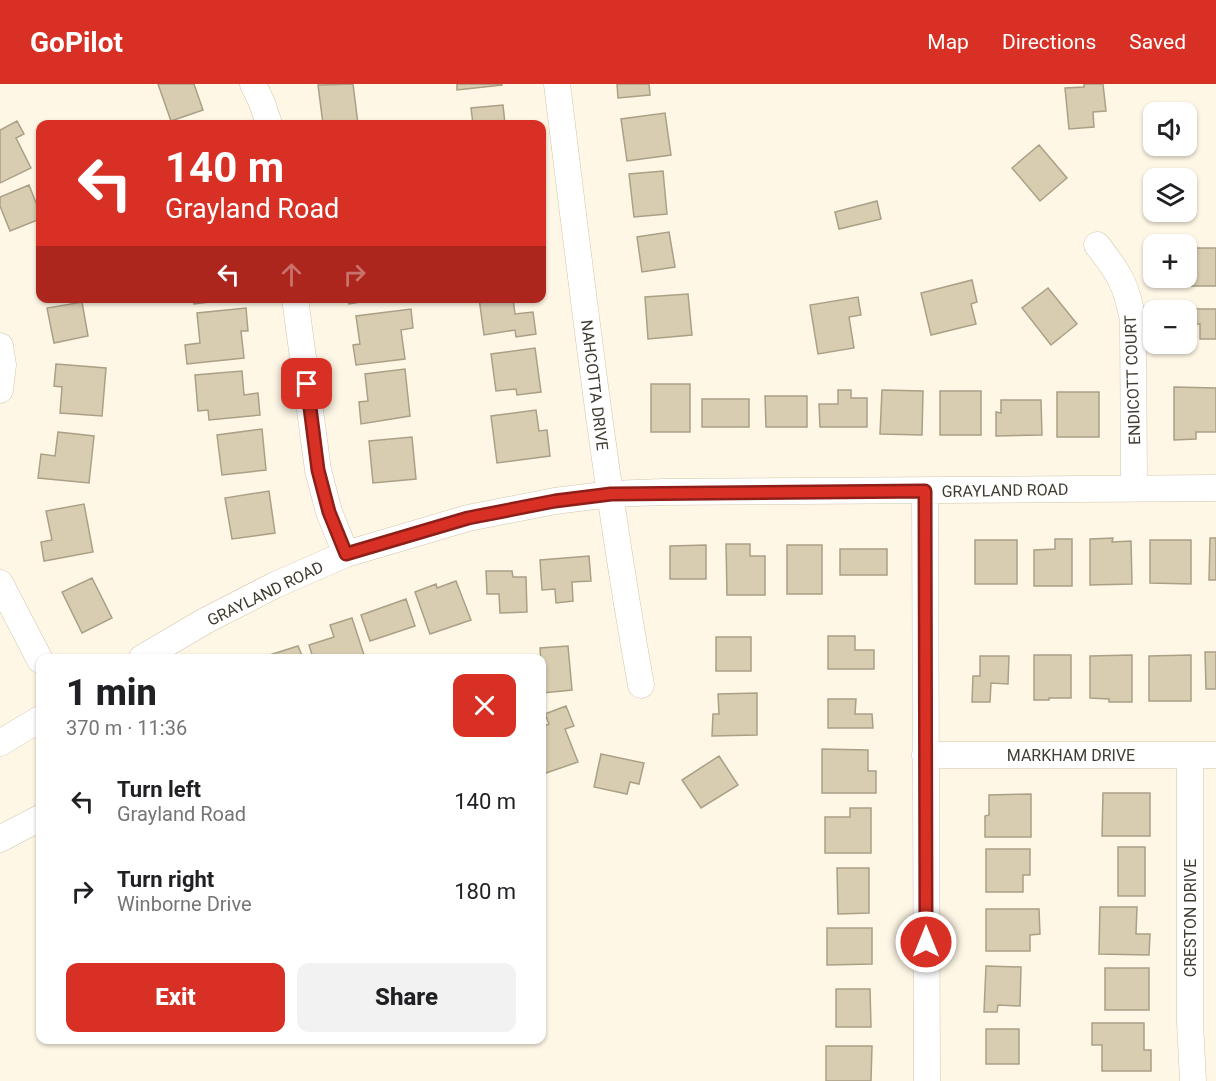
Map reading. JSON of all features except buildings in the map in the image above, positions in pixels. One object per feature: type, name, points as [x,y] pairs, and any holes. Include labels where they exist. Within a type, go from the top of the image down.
[{"type":"street","points":[[253,84],[268,120]]},
{"type":"street","name":"NAHCOTTA DRIVE","points":[[557,84],[601,436],[641,685]]},
{"type":"street","name":"ENDICOTT COURT","points":[[1097,245],[1119,274],[1128,295],[1133,320],[1134,488]]},
{"type":"street","points":[[296,303],[318,470],[329,512],[346,554]]},
{"type":"street","points":[[0,346],[3,365],[0,390]]},
{"type":"street","name":"GRAYLAND ROAD","points":[[149,654],[274,585],[346,554],[468,518],[555,501],[611,494],[1216,488]]},
{"type":"street","points":[[925,491],[927,1081]]},
{"type":"street","points":[[0,583],[37,654]]},
{"type":"street","points":[[0,743],[36,721]]},
{"type":"street","name":"MARKHAM DRIVE","points":[[925,756],[1216,756]]},
{"type":"street","name":"CRESTON DRIVE","points":[[1191,756],[1190,1022],[1192,1081]]},
{"type":"street","points":[[0,839],[36,820]]},
{"type":"route","points":[[307,384],[318,470],[329,512],[346,554],[468,518],[555,501],[611,494],[925,491],[926,942]]}]
